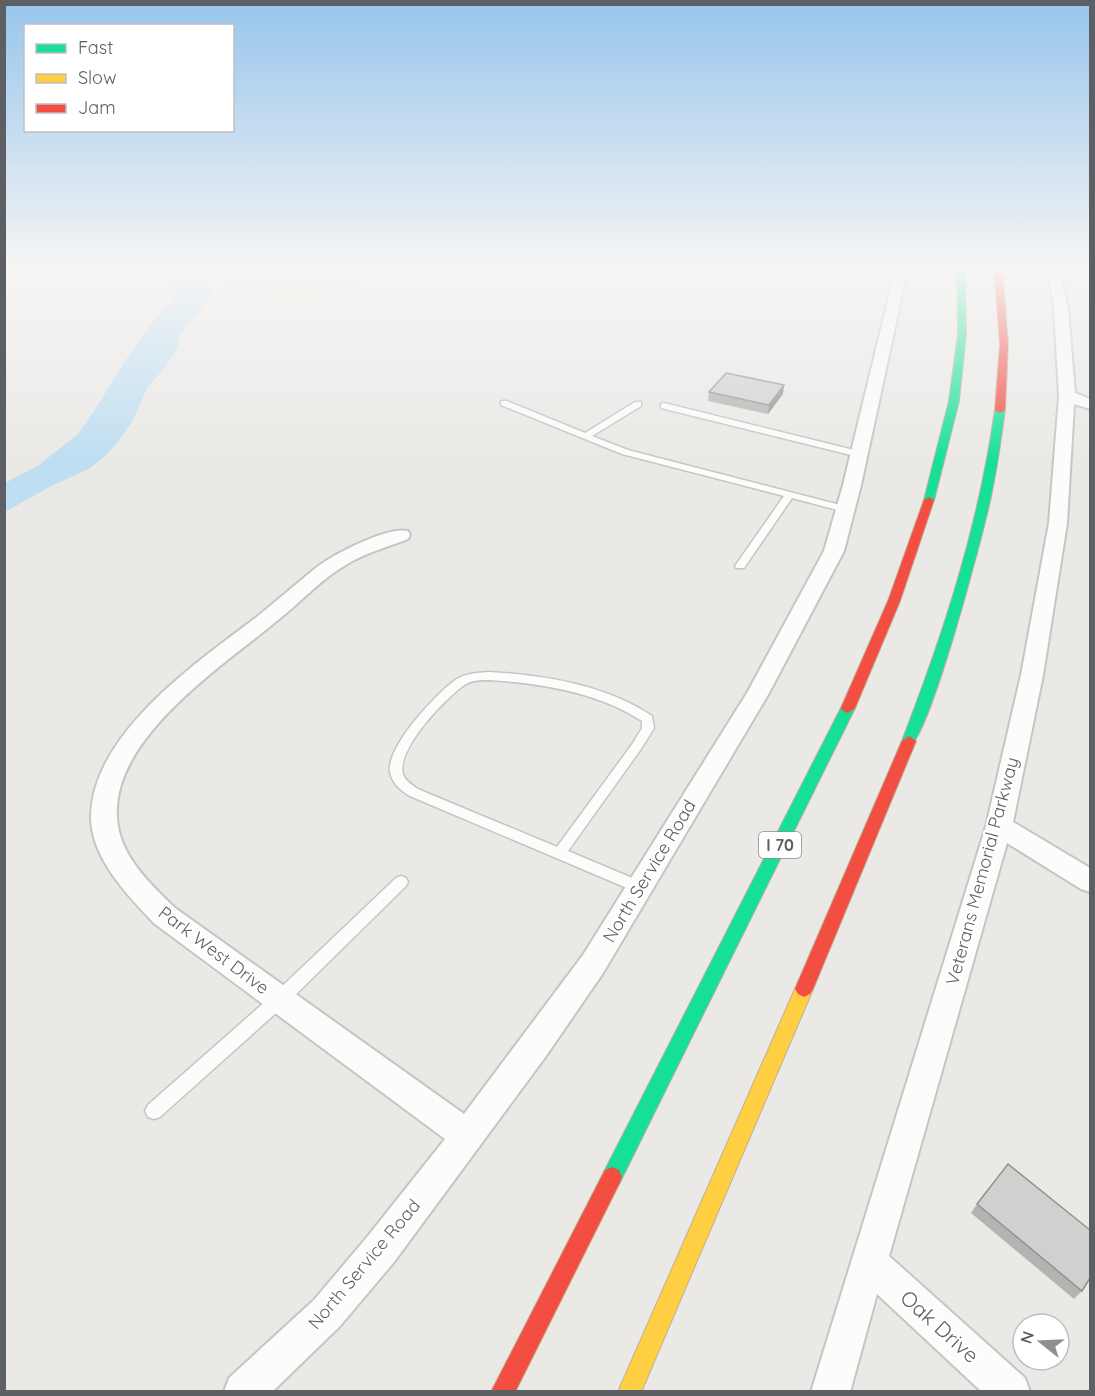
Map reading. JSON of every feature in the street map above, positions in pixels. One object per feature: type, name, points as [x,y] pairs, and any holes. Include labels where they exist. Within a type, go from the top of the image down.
[{"type":"highway","name":"I 70","points":[[502,1392],[810,787],[856,692],[915,545],[946,435],[960,349],[960,332]]},
{"type":"highway","points":[[629,1392],[844,898],[924,701],[974,543],[988,484],[997,433],[1004,347],[1003,332]]},
{"type":"street","name":"North Service Road","points":[[243,1392],[327,1313],[381,1249],[468,1136],[593,964],[758,693],[834,551],[887,332]]},
{"type":"street","name":"Veterans Memorial Parkway","points":[[830,1392],[999,826],[1043,619],[1079,400],[1066,332]]},
{"type":"street","name":"Park West Drive","points":[[401,535],[341,559],[168,700],[129,747],[108,784],[104,817],[114,851],[134,884],[165,916],[468,1136]]},
{"type":"street","points":[[999,826],[1090,881]]},
{"type":"street","name":"Oak Drive","points":[[868,1261],[1011,1392]]},
{"type":"lane","points":[[504,403],[625,452],[845,509]]},
{"type":"lane","points":[[585,436],[638,404]]},
{"type":"lane","points":[[664,406],[859,454]]},
{"type":"lane","points":[[740,566],[789,495]]},
{"type":"lane","points":[[559,854],[637,746],[648,728],[648,719],[640,711],[625,705],[547,681],[499,675],[470,678],[453,689],[432,709],[403,746],[396,762],[396,772],[401,784],[415,793],[559,854],[639,887]]},
{"type":"lane","points":[[154,1111],[280,999],[401,882]]},
{"type":"water","points":[[146,332],[182,332],[178,347],[167,365],[147,388],[132,422],[102,459],[87,470],[53,485],[5,512],[5,483],[39,465],[79,433]]},
{"type":"building","points":[[726,373],[784,385],[769,405],[709,392]]},
{"type":"building","points":[[1008,1164],[1090,1230],[1090,1278],[1082,1291],[977,1204]]},
{"type":"traffic: fast","points":[[929,500],[954,401],[962,332]]},
{"type":"traffic: fast","points":[[909,741],[953,619],[977,536],[1000,410]]},
{"type":"traffic: fast","points":[[612,1177],[848,708]]},
{"type":"traffic: slow","points":[[629,1392],[804,989]]},
{"type":"traffic: jam","points":[[1000,410],[1003,332]]},
{"type":"traffic: jam","points":[[848,708],[894,601],[929,500]]},
{"type":"traffic: jam","points":[[804,989],[909,741]]},
{"type":"traffic: jam","points":[[502,1392],[612,1177]]}]
